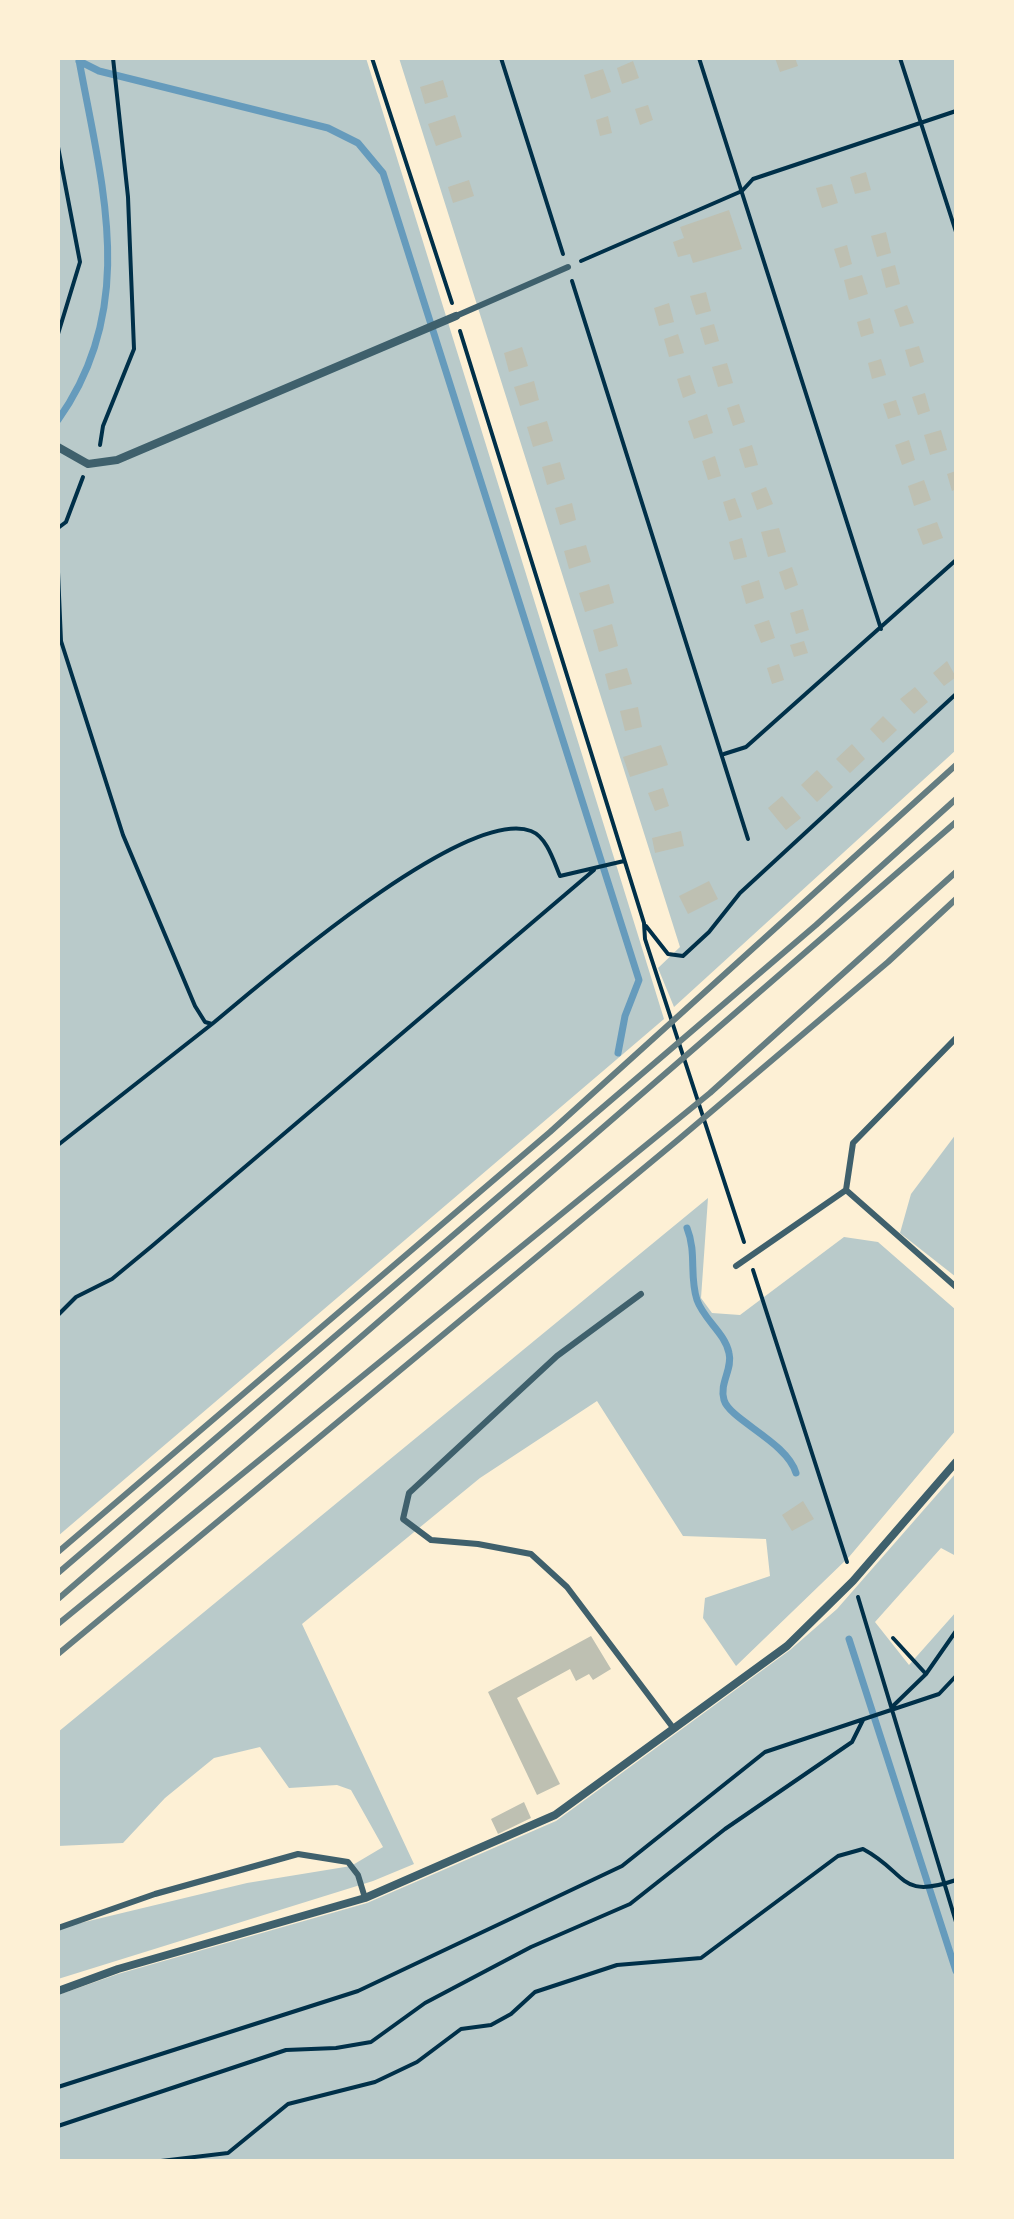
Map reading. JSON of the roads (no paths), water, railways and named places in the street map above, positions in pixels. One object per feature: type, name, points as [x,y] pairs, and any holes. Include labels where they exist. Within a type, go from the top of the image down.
[{"type":"street","points":[[62,450],[92,464],[142,451],[456,316]]},
{"type":"street","points":[[58,1991],[118,1969],[365,1898],[555,1815],[787,1646],[853,1581],[956,1462]]},
{"type":"lane","points":[[456,316],[568,267]]},
{"type":"lane","points":[[736,1266],[846,1190],[853,1143],[956,1038]]},
{"type":"lane","points":[[846,1190],[956,1287]]},
{"type":"lane","points":[[641,1294],[557,1356],[409,1493],[403,1519],[431,1540],[478,1544],[531,1554],[567,1587],[674,1730]]},
{"type":"lane","points":[[58,1928],[155,1894],[298,1854],[348,1862],[358,1875],[365,1898]]},
{"type":"waterway","points":[[58,420],[83,377],[99,333],[106,289],[108,244],[104,199],[79,60]]},
{"type":"waterway","points":[[79,61],[99,71],[328,128],[358,143],[383,173],[639,980],[625,1016],[618,1053]]},
{"type":"waterway","points":[[687,1228],[692,1246],[697,1300],[729,1353],[724,1400],[728,1408],[782,1451],[796,1473]]},
{"type":"waterway","points":[[849,1639],[956,1971]]},
{"type":"railway","points":[[58,1552],[550,1132],[956,765]]},
{"type":"railway","points":[[58,1573],[816,925],[956,799]]},
{"type":"railway","points":[[58,1599],[956,822]]},
{"type":"railway","points":[[58,1624],[710,1093],[956,872]]},
{"type":"railway","points":[[58,1654],[679,1139],[888,962],[956,899]]}]
